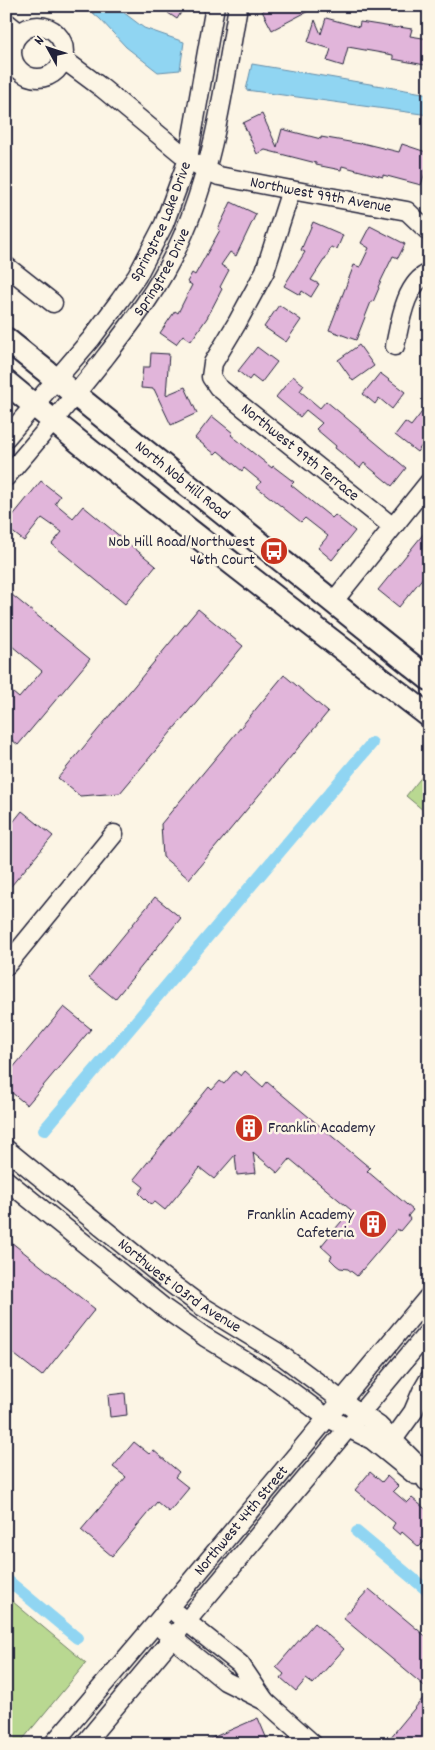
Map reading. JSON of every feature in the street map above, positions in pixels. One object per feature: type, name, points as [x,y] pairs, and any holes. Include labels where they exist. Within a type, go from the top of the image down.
[{"type":"main road","name":"North Nob Hill Road","points":[[6,340],[429,679]]},
{"type":"main road","name":"North Nob Hill Road","points":[[6,382],[54,422],[429,716]]},
{"type":"street","name":"Springtree Lake Drive","points":[[6,438],[91,339],[137,276],[164,224],[188,159],[215,6]]},
{"type":"street","name":"Springtree Drive","points":[[6,477],[54,422],[122,335],[160,280],[180,244],[196,203],[206,170],[222,98],[238,6]]},
{"type":"street","points":[[38,25],[54,31],[64,45],[63,59],[57,70],[50,76],[32,78],[24,74],[17,69],[11,53],[13,27],[38,25]]},
{"type":"street","name":"Northwest 99th Avenue","points":[[63,59],[102,88],[188,159],[206,170],[219,176],[408,211],[429,232]]},
{"type":"street","name":"Northwest 99th Terrace","points":[[291,190],[265,271],[237,324],[213,363],[211,377],[218,387],[393,527]]},
{"type":"street","points":[[6,266],[52,303]]},
{"type":"street","points":[[395,346],[406,300],[421,277],[429,273]]},
{"type":"street","points":[[333,602],[429,482]]},
{"type":"street","points":[[6,966],[114,834]]},
{"type":"street","name":"Northwest 103rd Avenue","points":[[6,1149],[192,1300],[277,1352],[341,1400],[361,1412],[390,1445]]},
{"type":"street","name":"Northwest 103rd Avenue","points":[[6,1180],[164,1308],[205,1337],[273,1378],[326,1417],[372,1440],[390,1445]]},
{"type":"street","name":"Northwest 44th Street","points":[[53,1744],[429,1296]]},
{"type":"street","name":"Northwest 44th Street","points":[[84,1744],[429,1331]]},
{"type":"street","points":[[428,1482],[413,1474],[390,1445],[413,1412],[429,1379]]},
{"type":"street","points":[[168,1608],[240,1664],[265,1701],[313,1744]]},
{"type":"street","points":[[156,1623],[225,1682],[265,1701]]},
{"type":"street","points":[[214,1672],[229,1655]]},
{"type":"green space","points":[[429,768],[429,815],[406,796]]},
{"type":"green space","points":[[6,1596],[86,1663],[19,1744],[6,1744]]},
{"type":"water","points":[[85,6],[115,6],[144,28],[184,42],[180,70],[158,72],[126,47]]},
{"type":"water","points":[[252,64],[429,94],[429,115],[246,90]]},
{"type":"building","points":[[172,6],[185,6],[177,19],[168,13]]},
{"type":"building","points":[[271,6],[318,6],[272,30],[262,11]]},
{"type":"building","points":[[326,18],[359,27],[360,22],[412,29],[410,36],[429,39],[425,65],[393,59],[393,55],[348,47],[343,66],[327,61],[331,49],[308,42],[315,20],[321,34]]},
{"type":"building","points":[[262,114],[277,147],[282,129],[321,139],[321,137],[362,143],[399,152],[402,144],[429,153],[429,160],[421,185],[342,166],[341,170],[316,165],[316,163],[265,150],[257,154],[243,123]]},
{"type":"building","points":[[231,202],[256,214],[236,256],[230,252],[221,265],[229,270],[220,287],[222,289],[207,318],[191,341],[183,335],[176,344],[160,333],[175,311],[178,313],[192,285],[187,282],[192,273],[195,275],[220,230],[218,229]]},
{"type":"building","points":[[313,222],[343,235],[337,249],[331,247],[325,260],[311,280],[319,284],[311,297],[302,291],[300,295],[284,286],[305,252],[301,250]]},
{"type":"building","points":[[370,226],[405,244],[398,258],[393,256],[373,302],[371,302],[356,340],[329,330],[354,265],[360,267],[369,248],[361,243]]},
{"type":"building","points":[[279,305],[301,320],[286,342],[264,327]]},
{"type":"building","points":[[359,345],[374,366],[353,381],[338,360]]},
{"type":"building","points":[[257,347],[277,362],[261,383],[252,376],[249,380],[238,371]]},
{"type":"building","points":[[151,353],[169,354],[166,395],[185,387],[197,413],[171,425],[154,389],[141,388],[143,367],[150,367]]},
{"type":"building","points":[[380,373],[405,392],[392,409],[379,398],[375,404],[363,394]]},
{"type":"building","points":[[293,376],[304,385],[300,391],[320,408],[326,401],[406,468],[392,486],[364,463],[360,468],[335,448],[336,446],[316,429],[322,423],[306,410],[300,417],[276,397]]},
{"type":"building","points":[[429,403],[429,436],[417,452],[395,435],[405,422],[411,426]]},
{"type":"building","points":[[212,416],[233,433],[231,435],[272,468],[273,466],[294,482],[291,485],[332,518],[335,515],[355,531],[332,560],[318,548],[328,536],[305,518],[301,522],[257,487],[261,482],[244,468],[242,471],[218,451],[215,454],[195,438]]},
{"type":"building","points":[[41,481],[60,496],[55,503],[73,518],[83,506],[156,566],[125,604],[52,544],[62,532],[42,518],[24,541],[6,527],[6,524]]},
{"type":"building","points":[[429,527],[429,570],[399,607],[378,590]]},
{"type":"building","points":[[6,590],[90,659],[18,745],[6,735],[6,687],[19,698],[42,671],[6,641]]},
{"type":"building","points":[[198,609],[243,646],[120,793],[80,796],[58,778]]},
{"type":"building","points":[[284,675],[328,712],[189,879],[163,857],[161,824]]},
{"type":"building","points":[[22,811],[53,836],[6,892],[6,831]]},
{"type":"building","points":[[155,897],[181,918],[115,999],[89,978]]},
{"type":"building","points":[[64,1007],[91,1029],[27,1105],[6,1088],[6,1076]]},
{"type":"building","name":"Franklin Academy","points":[[235,1071],[241,1076],[245,1071],[263,1087],[267,1082],[370,1168],[367,1171],[413,1210],[408,1216],[410,1219],[400,1231],[397,1229],[357,1276],[348,1269],[340,1268],[336,1265],[330,1259],[332,1256],[321,1246],[351,1210],[290,1159],[278,1173],[253,1152],[256,1173],[237,1175],[235,1155],[214,1179],[200,1168],[165,1210],[155,1202],[149,1203],[139,1193],[144,1187],[134,1179],[209,1087],[212,1090],[220,1081],[224,1084]]},
{"type":"building","points":[[11,1242],[95,1309],[42,1376],[6,1348],[6,1247]]},
{"type":"building","points":[[125,1393],[127,1415],[110,1417],[108,1395]]},
{"type":"building","points":[[134,1442],[149,1454],[153,1450],[179,1472],[175,1477],[189,1488],[169,1512],[157,1502],[112,1556],[81,1530],[126,1477],[113,1467]]},
{"type":"building","points":[[370,1472],[382,1482],[387,1476],[398,1486],[393,1491],[407,1503],[412,1498],[429,1512],[429,1536],[419,1547],[402,1532],[400,1535],[392,1528],[395,1523],[355,1490]]},
{"type":"building","points":[[369,1589],[429,1639],[429,1690],[343,1618]]},
{"type":"building","points":[[314,1623],[344,1649],[313,1684],[306,1679],[296,1691],[281,1678],[284,1674],[276,1667]]},
{"type":"building","points":[[429,1691],[429,1744],[385,1744]]},
{"type":"building","points":[[258,1718],[269,1744],[198,1744]]},
{"type":"waterway","points":[[44,1130],[372,743]]},
{"type":"waterway","points":[[357,1532],[429,1592]]},
{"type":"waterway","points":[[6,1579],[77,1638]]},
{"type":"place","name":"Nob Hill Road/Northwest 46th Court","points":[[274,551]]},
{"type":"place","name":"Franklin Academy","points":[[249,1128]]},
{"type":"place","name":"Franklin Academy Cafeteria","points":[[373,1224]]}]
